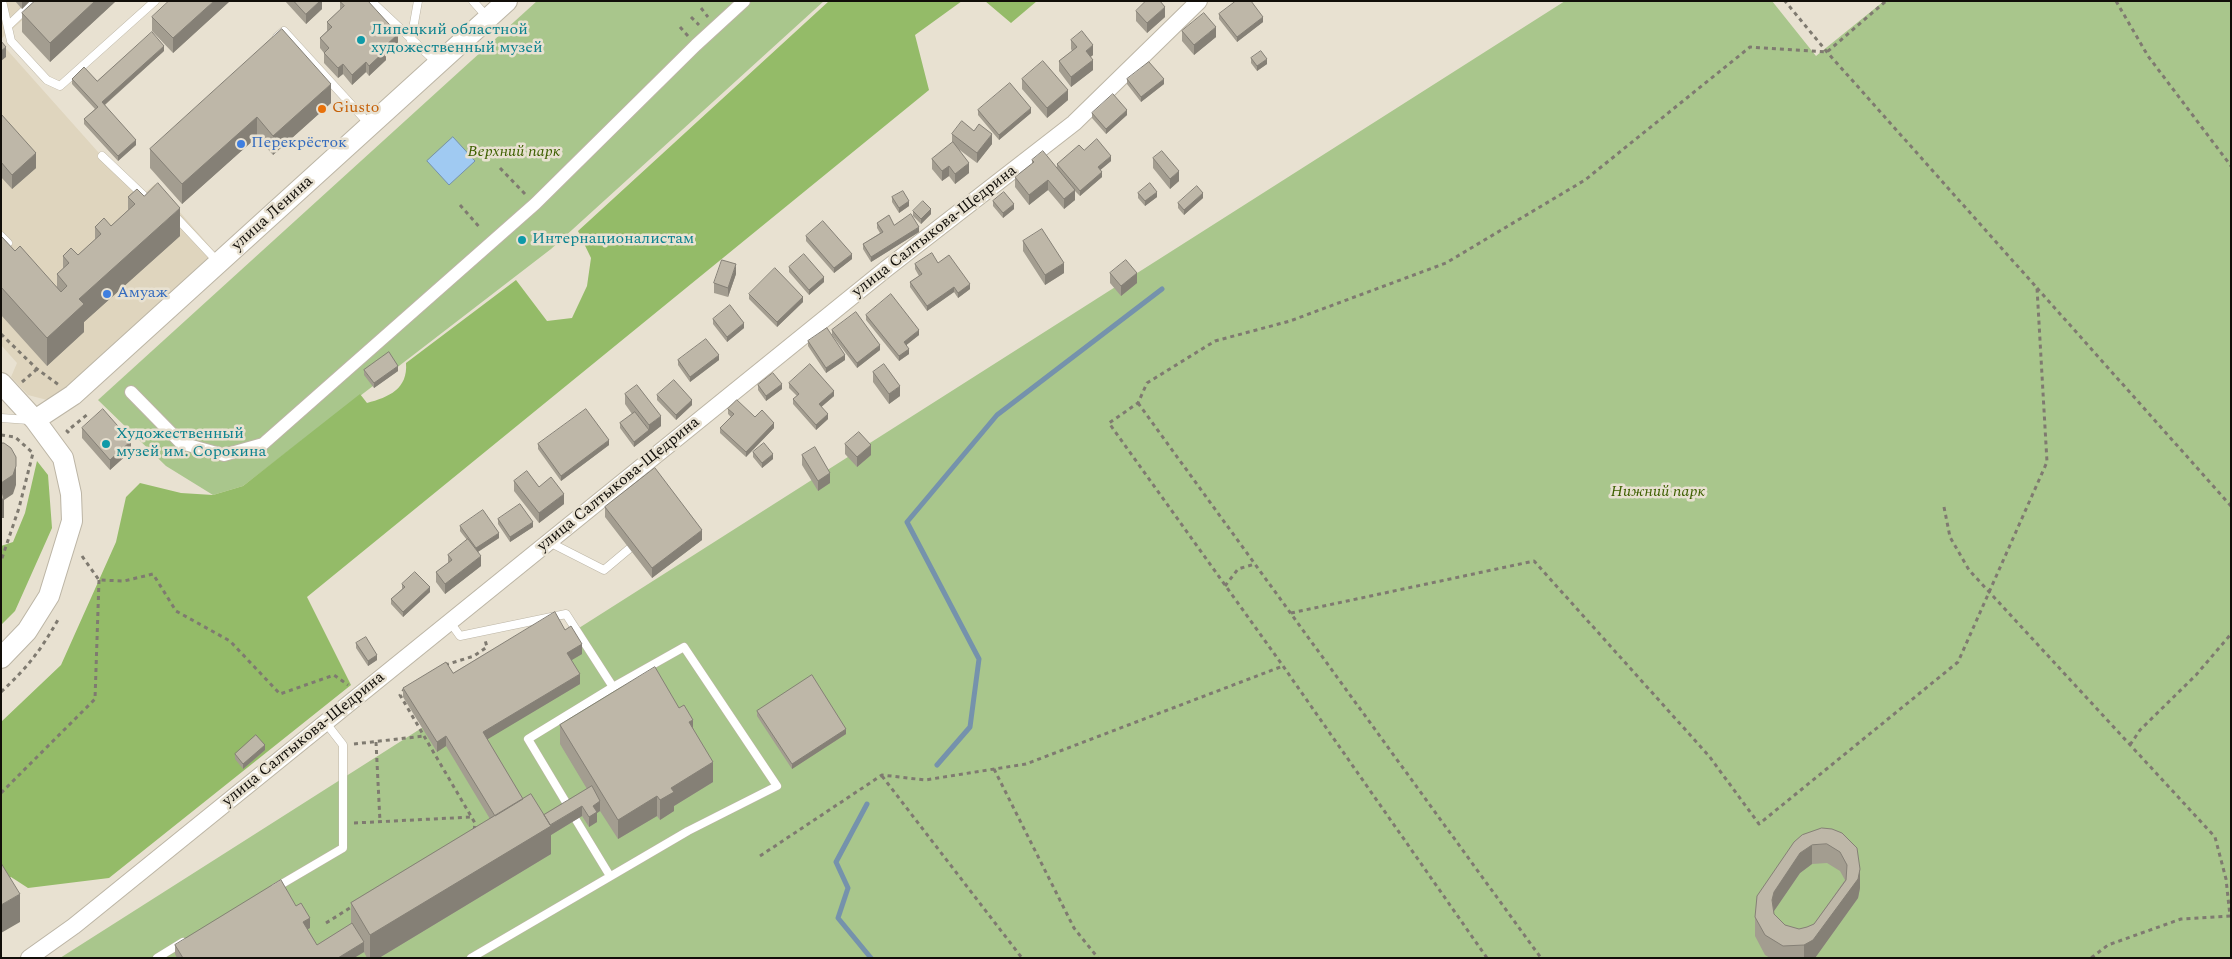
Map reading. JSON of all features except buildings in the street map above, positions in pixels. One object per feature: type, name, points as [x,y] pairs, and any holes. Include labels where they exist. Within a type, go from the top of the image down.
[{"type":"street","name":"улица Ленина","points":[[35,420],[73,395],[438,65],[506,1]]},
{"type":"street","points":[[131,392],[181,443],[224,455],[263,444],[535,204],[696,45],[744,1]]},
{"type":"street","name":"улица Салтыкова-Щедрина","points":[[29,958],[74,926],[886,269],[1074,123],[1199,1]]},
{"type":"street","points":[[1,383],[35,420],[63,458],[71,494],[72,521],[49,596],[27,632],[1,658]]},
{"type":"lane","points":[[2,1],[11,41],[48,80],[60,86],[155,1]]},
{"type":"lane","points":[[8,26],[34,1]]},
{"type":"lane","points":[[371,1],[438,65]]},
{"type":"lane","points":[[411,40],[418,1]]},
{"type":"lane","points":[[473,1],[488,18]]},
{"type":"lane","points":[[270,43],[284,31],[370,125]]},
{"type":"lane","points":[[102,156],[147,199],[140,206]]},
{"type":"lane","points":[[167,207],[219,264]]},
{"type":"lane","points":[[1,236],[8,243]]},
{"type":"lane","points":[[1,418],[35,420]]},
{"type":"lane","points":[[548,542],[604,570],[629,549]]},
{"type":"lane","points":[[450,622],[460,636],[566,614],[613,687]]},
{"type":"lane","points":[[471,958],[688,832],[777,786],[684,647],[528,738],[570,809]]},
{"type":"lane","points":[[263,895],[343,848],[343,745],[326,722]]},
{"type":"lane","points":[[576,820],[610,876]]},
{"type":"lane","points":[[157,958],[187,940]]},
{"type":"path","points":[[1785,1],[1827,52],[2231,506]]},
{"type":"path","points":[[1487,958],[1283,666],[1109,423],[1138,403],[1146,383],[1215,341],[1290,321],[1446,263],[1585,180],[1750,47],[1827,52],[1886,1]]},
{"type":"path","points":[[2116,1],[2148,56],[2231,166]]},
{"type":"path","points":[[500,168],[526,195]]},
{"type":"path","points":[[460,205],[481,229]]},
{"type":"path","points":[[1291,613],[1534,561],[1709,756],[1759,824],[1958,662],[2047,462],[2036,288]]},
{"type":"path","points":[[1,334],[37,369],[60,386]]},
{"type":"path","points":[[1138,403],[1542,958]]},
{"type":"path","points":[[67,431],[88,414]]},
{"type":"path","points":[[1,435],[15,437],[32,453],[20,508],[1,561]]},
{"type":"path","points":[[1944,507],[1950,537],[1969,570],[2215,837],[2226,879],[2230,916],[2181,919],[2108,945],[2091,958]]},
{"type":"path","points":[[1,793],[95,699],[99,580],[82,556]]},
{"type":"path","points":[[1225,586],[1238,569],[1255,564]]},
{"type":"path","points":[[99,580],[124,581],[153,574],[176,610],[230,641],[280,694],[334,675],[360,694]]},
{"type":"path","points":[[442,667],[474,656],[487,648],[481,631]]},
{"type":"path","points":[[2130,745],[2140,730],[2196,675],[2231,634]]},
{"type":"path","points":[[760,856],[882,775],[925,780],[1026,764],[1283,666]]},
{"type":"path","points":[[412,684],[404,689],[400,696],[472,817],[475,824],[474,832],[466,837]]},
{"type":"path","points":[[343,745],[424,736]]},
{"type":"path","points":[[376,742],[380,822]]},
{"type":"path","points":[[994,769],[1074,928],[1098,958]]},
{"type":"path","points":[[882,775],[1022,958]]},
{"type":"path","points":[[343,824],[472,817]]},
{"type":"path","points":[[326,922],[359,902]]},
{"type":"shaded area","points":[[1,1],[44,1],[1,39]]},
{"type":"shaded area","points":[[1,43],[139,198],[155,184],[215,252],[51,401],[28,395],[11,377],[17,363],[1,345]]},
{"type":"green space","name":"Верхний парк","points":[[537,1],[824,1],[551,249],[243,486],[213,495],[166,466],[98,400]]},
{"type":"green space","points":[[829,1],[962,1],[915,35],[929,90],[307,597],[351,685],[109,878],[28,888],[11,877],[1,882],[1,722],[61,665],[116,542],[126,497],[140,483],[181,493],[213,495],[243,486],[360,394],[367,403],[396,391],[404,379],[406,363],[516,280],[547,321],[572,318],[587,286],[591,258],[578,231]]},
{"type":"green space","points":[[985,1],[1037,1],[1011,23]]},
{"type":"green space","name":"Нижний парк","points":[[1565,1],[1772,1],[1816,56],[1884,1],[2231,1],[2231,958],[60,958]]},
{"type":"green space","points":[[37,461],[48,475],[52,528],[15,611],[1,625],[1,546],[13,542],[25,513]]},
{"type":"water","points":[[453,137],[475,161],[449,185],[427,161]]},
{"type":"waterway","points":[[937,765],[970,727],[979,659],[907,522],[997,415],[1162,289]]},
{"type":"waterway","points":[[867,804],[836,862],[848,888],[838,918],[871,958]]},
{"type":"place","name":"Липецкий областной художественный музей","points":[[361,40]]},
{"type":"place","name":"Giusto","points":[[322,109]]},
{"type":"place","name":"Перекрёсток","points":[[241,144]]},
{"type":"place","name":"Интернационалистам","points":[[522,240]]},
{"type":"place","name":"Амуаж","points":[[107,294]]},
{"type":"place","name":"Художественный музей им. Сорокина","points":[[106,444]]}]
